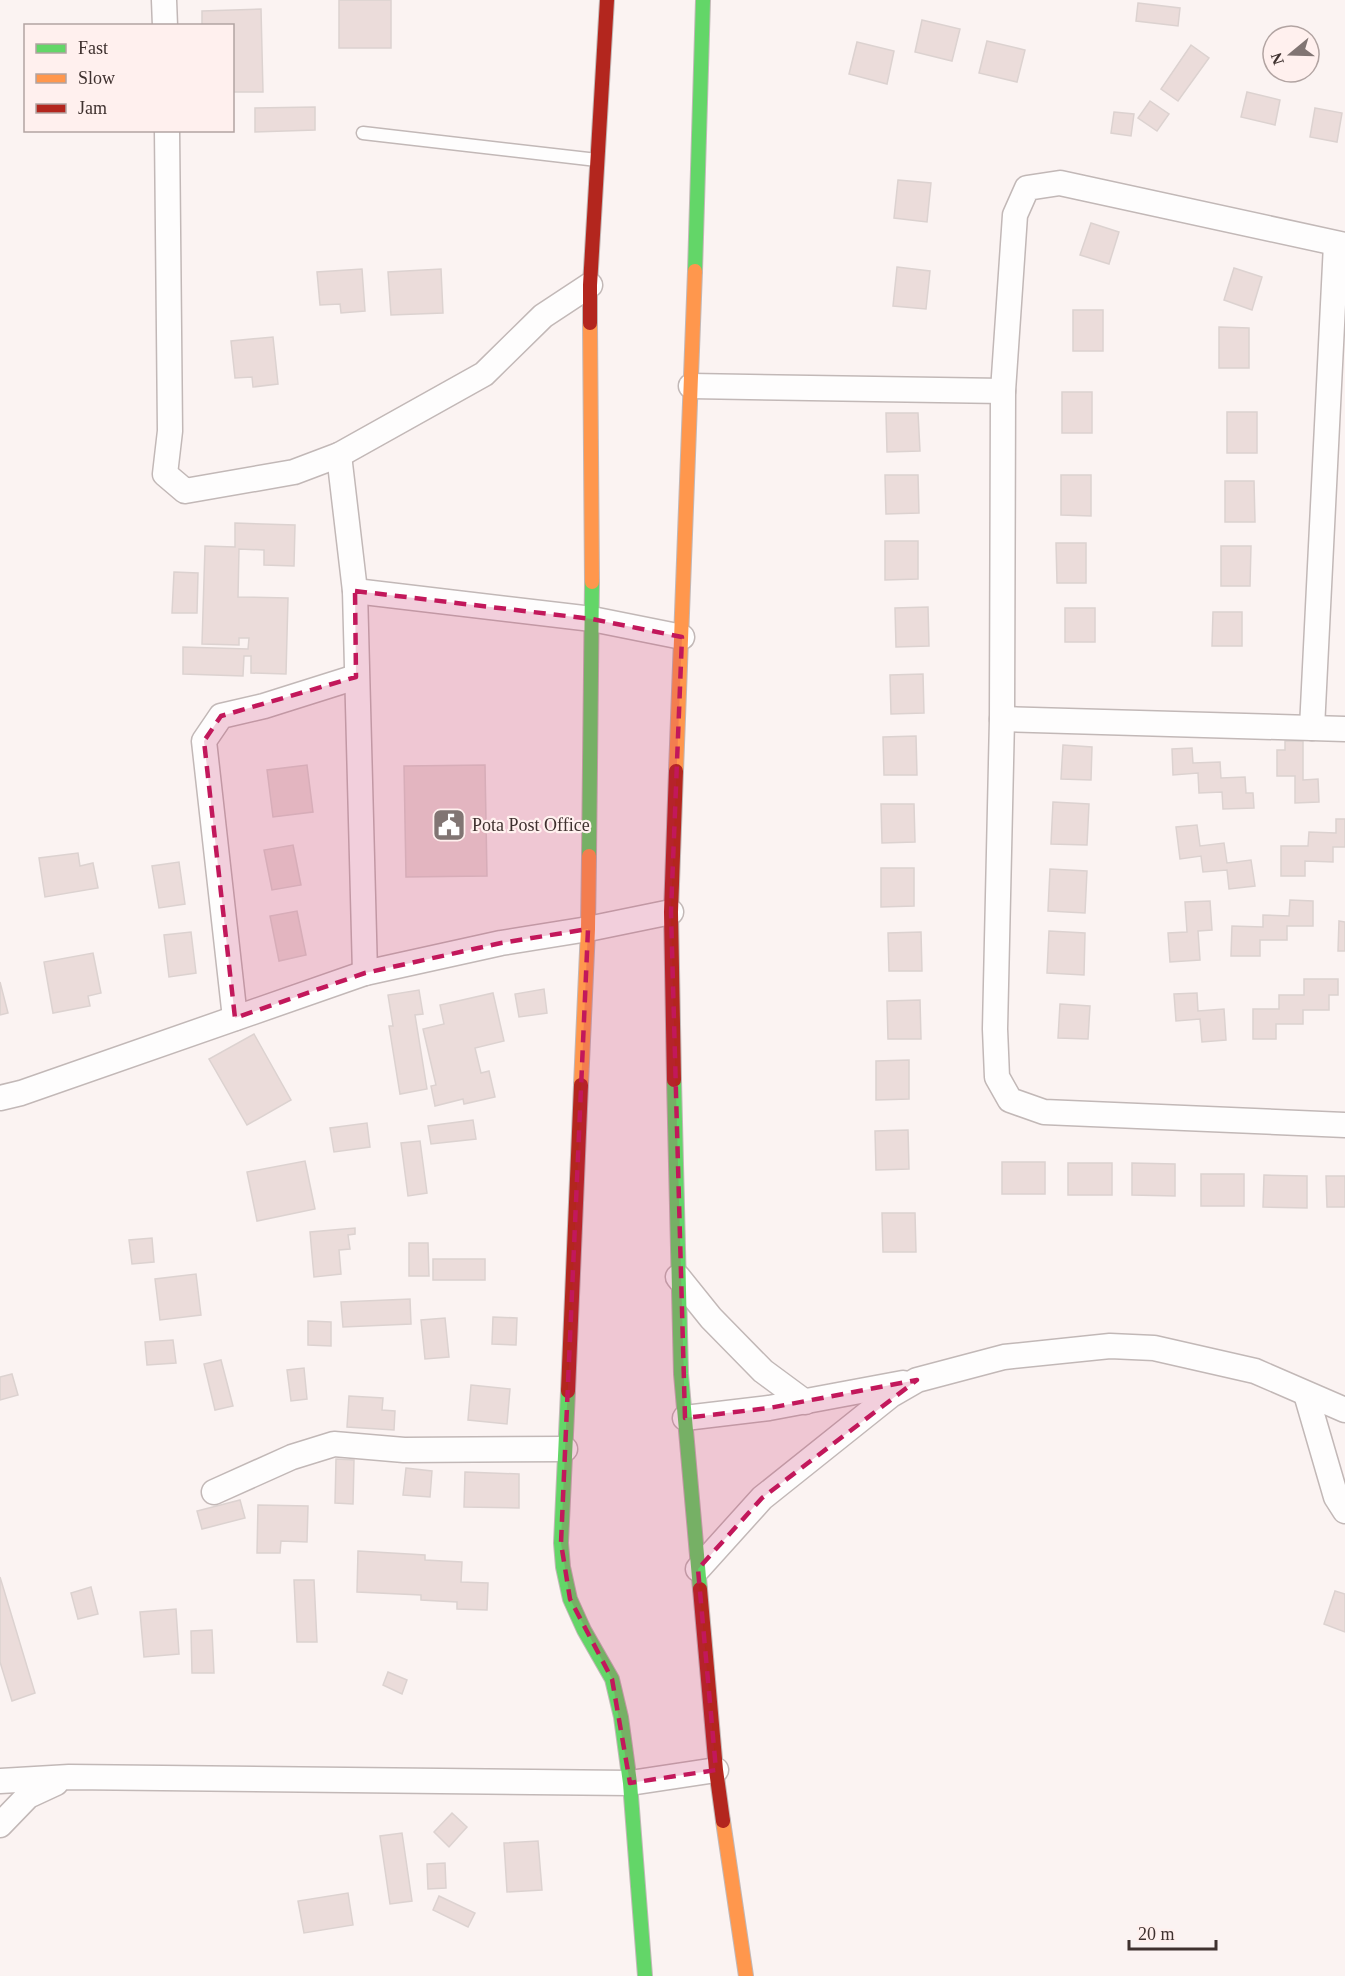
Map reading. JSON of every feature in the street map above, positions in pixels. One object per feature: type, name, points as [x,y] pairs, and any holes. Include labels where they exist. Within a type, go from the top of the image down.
[{"type":"street","points":[[164,0],[165,24]]},
{"type":"street","points":[[607,0],[590,285],[592,619],[588,929],[561,1543],[563,1568],[570,1599],[584,1630],[612,1679],[621,1717],[630,1783],[645,1976]]},
{"type":"street","points":[[703,0],[671,912],[678,1276],[681,1374],[716,1770],[746,1976]]},
{"type":"street","points":[[167,132],[170,431],[165,474],[185,491],[294,472],[339,454],[403,421],[484,374],[543,316],[590,285]]},
{"type":"street","points":[[1312,728],[1340,244],[1060,183],[1028,188],[1015,214],[1003,391],[1002,719],[995,1029],[997,1077],[1010,1101],[1044,1112],[1345,1125]]},
{"type":"street","points":[[691,386],[1003,391]]},
{"type":"street","points":[[339,454],[355,591],[365,973]]},
{"type":"street","points":[[355,591],[592,619],[682,636]]},
{"type":"street","points":[[235,1018],[204,741],[221,716],[264,706],[356,677]]},
{"type":"street","points":[[1002,719],[1345,729]]},
{"type":"street","points":[[0,1098],[21,1093],[365,973],[501,943],[588,929],[671,912]]},
{"type":"street","points":[[678,1276],[711,1318],[763,1371],[805,1402]]},
{"type":"street","points":[[685,1418],[805,1402],[917,1380],[1004,1357],[1110,1346],[1154,1348],[1255,1371],[1345,1410]]},
{"type":"street","points":[[698,1569],[762,1498],[891,1395],[917,1380]]},
{"type":"street","points":[[1306,1394],[1336,1497],[1345,1511]]},
{"type":"street","points":[[214,1492],[292,1457],[334,1444],[404,1450],[565,1449]]},
{"type":"street","points":[[0,1781],[69,1777],[630,1783],[716,1770]]},
{"type":"street","points":[[0,1825],[28,1796],[69,1777]]},
{"type":"lane","points":[[363,133],[598,160]]},
{"type":"highlighted area","points":[[355,591],[592,619],[682,637],[671,912],[685,1418],[769,1408],[917,1380],[762,1498],[698,1569],[716,1770],[630,1783],[612,1679],[570,1599],[561,1543],[588,929],[501,943],[365,973],[235,1018],[204,741],[221,716],[356,677]]},
{"type":"building","points":[[339,0],[391,0],[391,48],[339,48]]},
{"type":"building","points":[[1138,3],[1180,8],[1178,26],[1136,21]]},
{"type":"building","points":[[261,9],[263,92],[234,92],[234,24],[202,24],[202,11]]},
{"type":"building","points":[[922,20],[960,29],[952,61],[915,52]]},
{"type":"building","points":[[987,41],[1025,50],[1017,82],[979,73]]},
{"type":"building","points":[[857,42],[894,51],[887,84],[849,74]]},
{"type":"building","points":[[1191,45],[1209,58],[1178,101],[1161,89]]},
{"type":"building","points":[[1247,92],[1280,100],[1275,125],[1241,117]]},
{"type":"building","points":[[1150,101],[1169,114],[1157,131],[1138,118]]},
{"type":"building","points":[[315,107],[315,130],[255,132],[255,108]]},
{"type":"building","points":[[1315,108],[1342,113],[1337,142],[1310,137]]},
{"type":"building","points":[[1114,112],[1134,114],[1131,136],[1111,133]]},
{"type":"building","points":[[898,180],[931,183],[927,222],[894,218]]},
{"type":"building","points":[[1091,223],[1119,232],[1109,264],[1080,255]]},
{"type":"building","points":[[897,267],[930,271],[926,309],[893,306]]},
{"type":"building","points":[[1234,268],[1262,277],[1252,310],[1224,300]]},
{"type":"building","points":[[362,269],[365,311],[341,313],[340,304],[320,305],[317,272]]},
{"type":"building","points":[[441,269],[443,313],[391,315],[388,272]]},
{"type":"building","points":[[1073,310],[1103,310],[1103,351],[1073,351]]},
{"type":"building","points":[[1219,327],[1249,328],[1249,368],[1219,368]]},
{"type":"building","points":[[273,337],[278,384],[253,387],[252,377],[235,378],[231,341]]},
{"type":"building","points":[[1062,392],[1092,392],[1092,433],[1062,433]]},
{"type":"building","points":[[1227,412],[1257,412],[1257,453],[1227,453]]},
{"type":"building","points":[[886,413],[918,413],[920,451],[887,452]]},
{"type":"building","points":[[885,475],[918,475],[919,513],[886,514]]},
{"type":"building","points":[[1061,475],[1091,475],[1091,516],[1061,515]]},
{"type":"building","points":[[1225,481],[1254,481],[1255,522],[1225,522]]},
{"type":"building","points":[[235,523],[295,525],[294,566],[264,565],[264,550],[239,549],[238,597],[288,598],[286,674],[251,673],[251,656],[244,656],[243,676],[183,674],[183,647],[248,649],[249,638],[239,638],[239,645],[202,644],[205,546],[235,547]]},
{"type":"building","points":[[885,541],[918,541],[918,579],[885,580]]},
{"type":"building","points":[[1056,543],[1086,543],[1086,583],[1057,583]]},
{"type":"building","points":[[1221,546],[1251,546],[1250,586],[1221,586]]},
{"type":"building","points":[[174,572],[198,573],[197,613],[172,613]]},
{"type":"building","points":[[928,607],[929,646],[896,647],[895,608]]},
{"type":"building","points":[[1065,608],[1095,608],[1095,642],[1065,642]]},
{"type":"building","points":[[1213,612],[1242,612],[1242,646],[1212,646]]},
{"type":"building","points":[[923,674],[924,713],[891,714],[890,675]]},
{"type":"building","points":[[916,736],[917,775],[884,775],[883,737]]},
{"type":"building","points":[[1285,741],[1303,741],[1303,780],[1318,779],[1319,802],[1295,803],[1295,776],[1277,776],[1277,750],[1285,750]]},
{"type":"building","points":[[1063,745],[1092,747],[1091,780],[1061,779]]},
{"type":"building","points":[[1192,748],[1193,763],[1220,762],[1221,778],[1245,777],[1246,793],[1253,793],[1254,808],[1223,809],[1222,792],[1199,793],[1198,773],[1173,775],[1172,749]]},
{"type":"building","points":[[307,765],[313,812],[273,817],[267,770]]},
{"type":"building","points":[[485,765],[487,876],[406,877],[404,766]]},
{"type":"building","points":[[1053,802],[1089,804],[1087,845],[1051,844]]},
{"type":"building","points":[[881,804],[914,804],[915,842],[882,843]]},
{"type":"building","points":[[1336,819],[1345,819],[1345,847],[1333,847],[1333,862],[1305,861],[1305,876],[1281,876],[1281,846],[1308,846],[1309,832],[1336,833]]},
{"type":"building","points":[[1197,825],[1200,846],[1224,843],[1227,863],[1251,860],[1255,886],[1229,889],[1227,870],[1203,872],[1201,856],[1180,859],[1176,827]]},
{"type":"building","points":[[293,845],[301,885],[272,890],[264,850]]},
{"type":"building","points":[[78,853],[80,866],[93,863],[98,888],[45,897],[39,858]]},
{"type":"building","points":[[179,862],[185,904],[159,908],[152,866]]},
{"type":"building","points":[[881,868],[914,868],[914,906],[881,907]]},
{"type":"building","points":[[1050,869],[1087,871],[1085,913],[1048,911]]},
{"type":"building","points":[[1290,900],[1313,901],[1313,926],[1287,926],[1287,940],[1260,940],[1260,956],[1231,956],[1232,926],[1263,927],[1263,915],[1289,916]]},
{"type":"building","points":[[1210,901],[1212,930],[1198,931],[1200,960],[1170,962],[1168,933],[1187,932],[1185,902]]},
{"type":"building","points":[[297,911],[306,955],[279,961],[270,916]]},
{"type":"building","points":[[1339,921],[1345,922],[1345,951],[1338,951]]},
{"type":"building","points":[[1049,931],[1085,933],[1084,975],[1047,973]]},
{"type":"building","points":[[191,932],[196,973],[169,977],[164,935]]},
{"type":"building","points":[[921,932],[922,971],[889,971],[888,933]]},
{"type":"building","points":[[93,953],[101,993],[88,996],[90,1006],[53,1013],[44,962]]},
{"type":"building","points":[[1304,979],[1338,979],[1338,995],[1329,995],[1329,1010],[1303,1010],[1303,1024],[1276,1024],[1276,1039],[1253,1039],[1253,1009],[1279,1009],[1279,995],[1304,995]]},
{"type":"building","points":[[0,982],[8,1013],[0,1015]]},
{"type":"building","points":[[544,989],[547,1013],[519,1017],[515,994]]},
{"type":"building","points":[[419,990],[423,1014],[415,1015],[427,1089],[400,1094],[389,1026],[393,1026],[388,995]]},
{"type":"building","points":[[493,993],[504,1041],[475,1048],[481,1073],[489,1071],[495,1097],[464,1104],[463,1099],[435,1106],[431,1086],[436,1085],[423,1029],[444,1024],[440,1005]]},
{"type":"building","points":[[1197,993],[1198,1011],[1224,1009],[1226,1040],[1202,1042],[1200,1019],[1176,1021],[1174,994]]},
{"type":"building","points":[[920,1000],[921,1039],[888,1039],[887,1001]]},
{"type":"building","points":[[1060,1004],[1090,1006],[1088,1039],[1058,1038]]},
{"type":"building","points":[[254,1034],[291,1100],[247,1125],[209,1059]]},
{"type":"building","points":[[909,1060],[909,1099],[876,1100],[876,1061]]},
{"type":"building","points":[[473,1120],[476,1139],[431,1144],[428,1126]]},
{"type":"building","points":[[367,1123],[370,1147],[334,1152],[330,1128]]},
{"type":"building","points":[[908,1130],[909,1169],[876,1170],[875,1131]]},
{"type":"building","points":[[420,1141],[427,1193],[408,1196],[401,1143]]},
{"type":"building","points":[[305,1161],[315,1209],[257,1221],[247,1172]]},
{"type":"building","points":[[1002,1162],[1045,1162],[1045,1194],[1002,1194]]},
{"type":"building","points":[[1068,1163],[1112,1163],[1112,1195],[1068,1195]]},
{"type":"building","points":[[1132,1163],[1175,1164],[1175,1196],[1132,1195]]},
{"type":"building","points":[[1201,1174],[1244,1174],[1244,1206],[1201,1206]]},
{"type":"building","points":[[1264,1175],[1307,1176],[1307,1208],[1263,1207]]},
{"type":"building","points":[[1326,1176],[1345,1176],[1345,1207],[1327,1207]]},
{"type":"building","points":[[882,1213],[915,1213],[916,1252],[883,1252]]},
{"type":"building","points":[[355,1228],[355,1234],[348,1235],[350,1249],[339,1250],[341,1274],[314,1277],[310,1232]]},
{"type":"building","points":[[152,1238],[154,1262],[132,1264],[129,1240]]},
{"type":"building","points":[[409,1243],[428,1243],[429,1276],[409,1276]]},
{"type":"building","points":[[433,1259],[485,1259],[485,1280],[433,1280]]},
{"type":"building","points":[[196,1274],[201,1315],[160,1320],[155,1279]]},
{"type":"building","points":[[410,1299],[411,1324],[343,1327],[341,1302]]},
{"type":"building","points":[[493,1317],[517,1318],[516,1345],[492,1344]]},
{"type":"building","points":[[445,1318],[449,1357],[425,1359],[421,1320]]},
{"type":"building","points":[[308,1321],[331,1322],[331,1346],[308,1345]]},
{"type":"building","points":[[173,1340],[176,1363],[147,1365],[145,1342]]},
{"type":"building","points":[[221,1360],[233,1406],[215,1410],[204,1364]]},
{"type":"building","points":[[304,1368],[307,1399],[291,1401],[287,1370]]},
{"type":"building","points":[[12,1374],[18,1395],[0,1400],[0,1377]]},
{"type":"building","points":[[471,1385],[510,1389],[507,1424],[468,1420]]},
{"type":"building","points":[[349,1396],[383,1398],[382,1410],[395,1411],[394,1430],[347,1427]]},
{"type":"building","points":[[336,1459],[354,1460],[353,1504],[335,1503]]},
{"type":"building","points":[[406,1468],[432,1471],[430,1497],[403,1495]]},
{"type":"building","points":[[465,1472],[519,1474],[519,1508],[464,1507]]},
{"type":"building","points":[[240,1500],[245,1518],[202,1529],[197,1511]]},
{"type":"building","points":[[258,1505],[308,1506],[307,1542],[281,1541],[280,1553],[257,1553]]},
{"type":"building","points":[[358,1551],[425,1555],[425,1560],[462,1562],[461,1582],[488,1583],[487,1610],[457,1609],[457,1602],[421,1600],[421,1595],[357,1592]]},
{"type":"building","points":[[0,1577],[35,1693],[12,1701],[0,1662]]},
{"type":"building","points":[[294,1580],[314,1580],[317,1642],[297,1642]]},
{"type":"building","points":[[91,1587],[98,1614],[78,1619],[71,1593]]},
{"type":"building","points":[[1335,1591],[1345,1594],[1345,1632],[1324,1624]]},
{"type":"building","points":[[176,1609],[179,1654],[144,1657],[140,1612]]},
{"type":"building","points":[[212,1630],[214,1673],[192,1673],[191,1631]]},
{"type":"building","points":[[388,1672],[407,1680],[402,1694],[383,1685]]},
{"type":"building","points":[[452,1813],[467,1827],[449,1847],[434,1832]]},
{"type":"building","points":[[402,1833],[412,1901],[390,1904],[380,1836]]},
{"type":"building","points":[[538,1841],[542,1890],[507,1892],[504,1843]]},
{"type":"building","points":[[445,1863],[446,1888],[428,1889],[427,1864]]},
{"type":"building","points":[[348,1893],[353,1925],[304,1933],[298,1901]]},
{"type":"building","points":[[439,1896],[475,1913],[468,1927],[433,1910]]},
{"type":"traffic: fast","points":[[695,271],[703,0]]},
{"type":"traffic: fast","points":[[589,856],[592,582]]},
{"type":"traffic: fast","points":[[674,1080],[681,1374],[700,1589]]},
{"type":"traffic: fast","points":[[568,1391],[561,1543],[563,1567],[570,1599],[584,1630],[612,1679],[621,1717],[630,1783],[645,1976]]},
{"type":"traffic: slow","points":[[676,771],[695,271]]},
{"type":"traffic: slow","points":[[590,323],[592,582]]},
{"type":"traffic: slow","points":[[581,1085],[589,856]]},
{"type":"traffic: slow","points":[[723,1821],[746,1976]]},
{"type":"traffic: jam","points":[[590,323],[590,285],[607,0]]},
{"type":"traffic: jam","points":[[674,1080],[671,912],[676,771]]},
{"type":"traffic: jam","points":[[568,1391],[581,1085]]},
{"type":"traffic: jam","points":[[700,1589],[716,1770],[723,1821]]},
{"type":"place","name":"Pota Post Office","points":[[449,825]]}]
